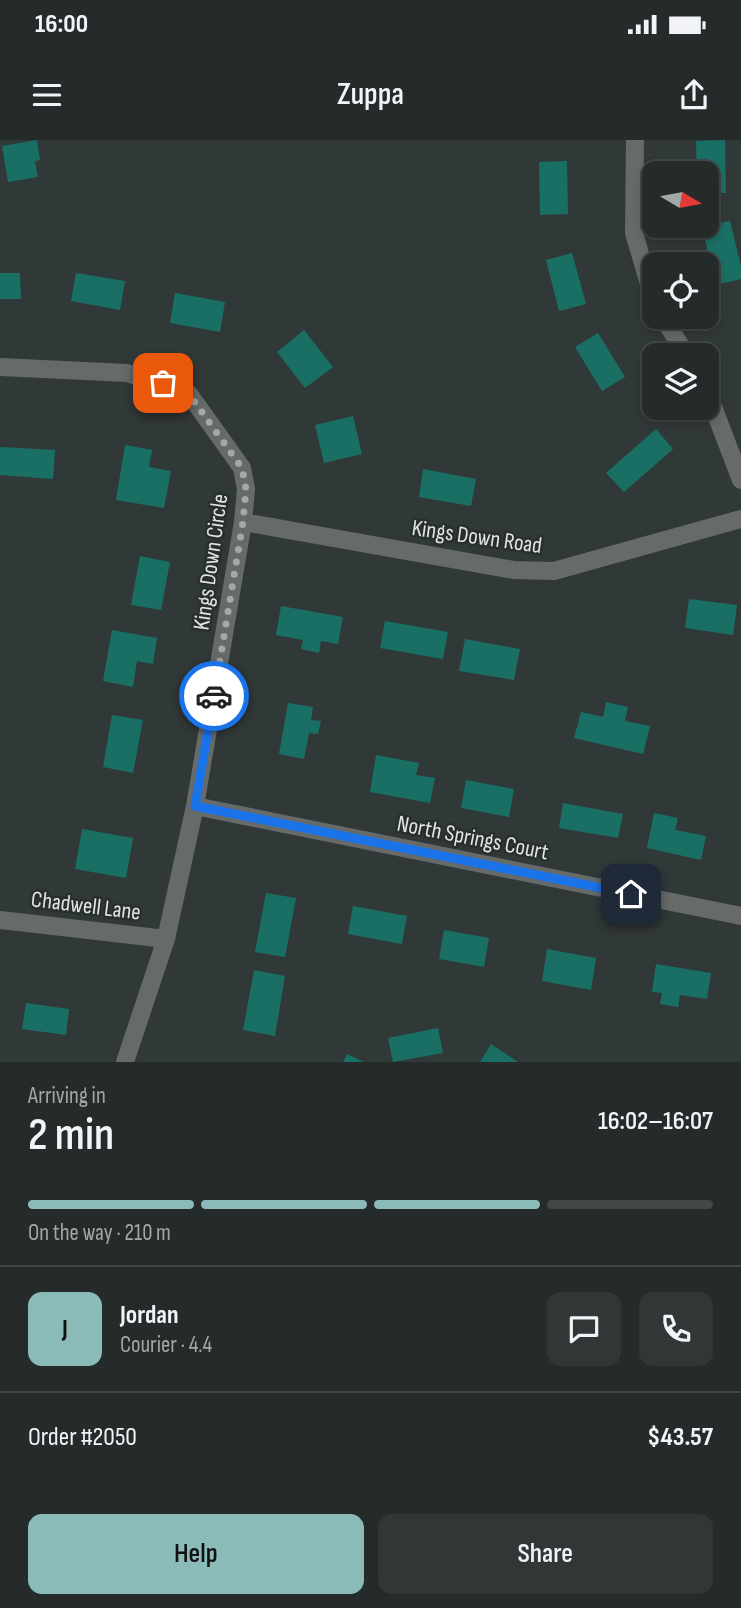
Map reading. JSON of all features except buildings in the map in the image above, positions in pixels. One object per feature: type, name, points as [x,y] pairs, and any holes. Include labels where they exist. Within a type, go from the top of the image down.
[{"type":"street","points":[[635,140],[634,233],[642,261]]},
{"type":"street","name":"Kings Down Circle","points":[[0,367],[127,373],[189,394],[242,468],[246,489],[243,522],[195,806],[166,939],[125,1062]]},
{"type":"street","points":[[718,420],[741,480]]},
{"type":"street","name":"Kings Down Road","points":[[243,522],[514,570],[554,571],[741,519]]},
{"type":"street","name":"North Springs Court","points":[[195,806],[741,916]]},
{"type":"street","name":"Chadwell Lane","points":[[0,920],[166,939]]},
{"type":"way so far","points":[[163,383],[189,394],[242,468],[246,489],[214,696]]},
{"type":"route","points":[[214,696],[195,806],[631,894]]}]
